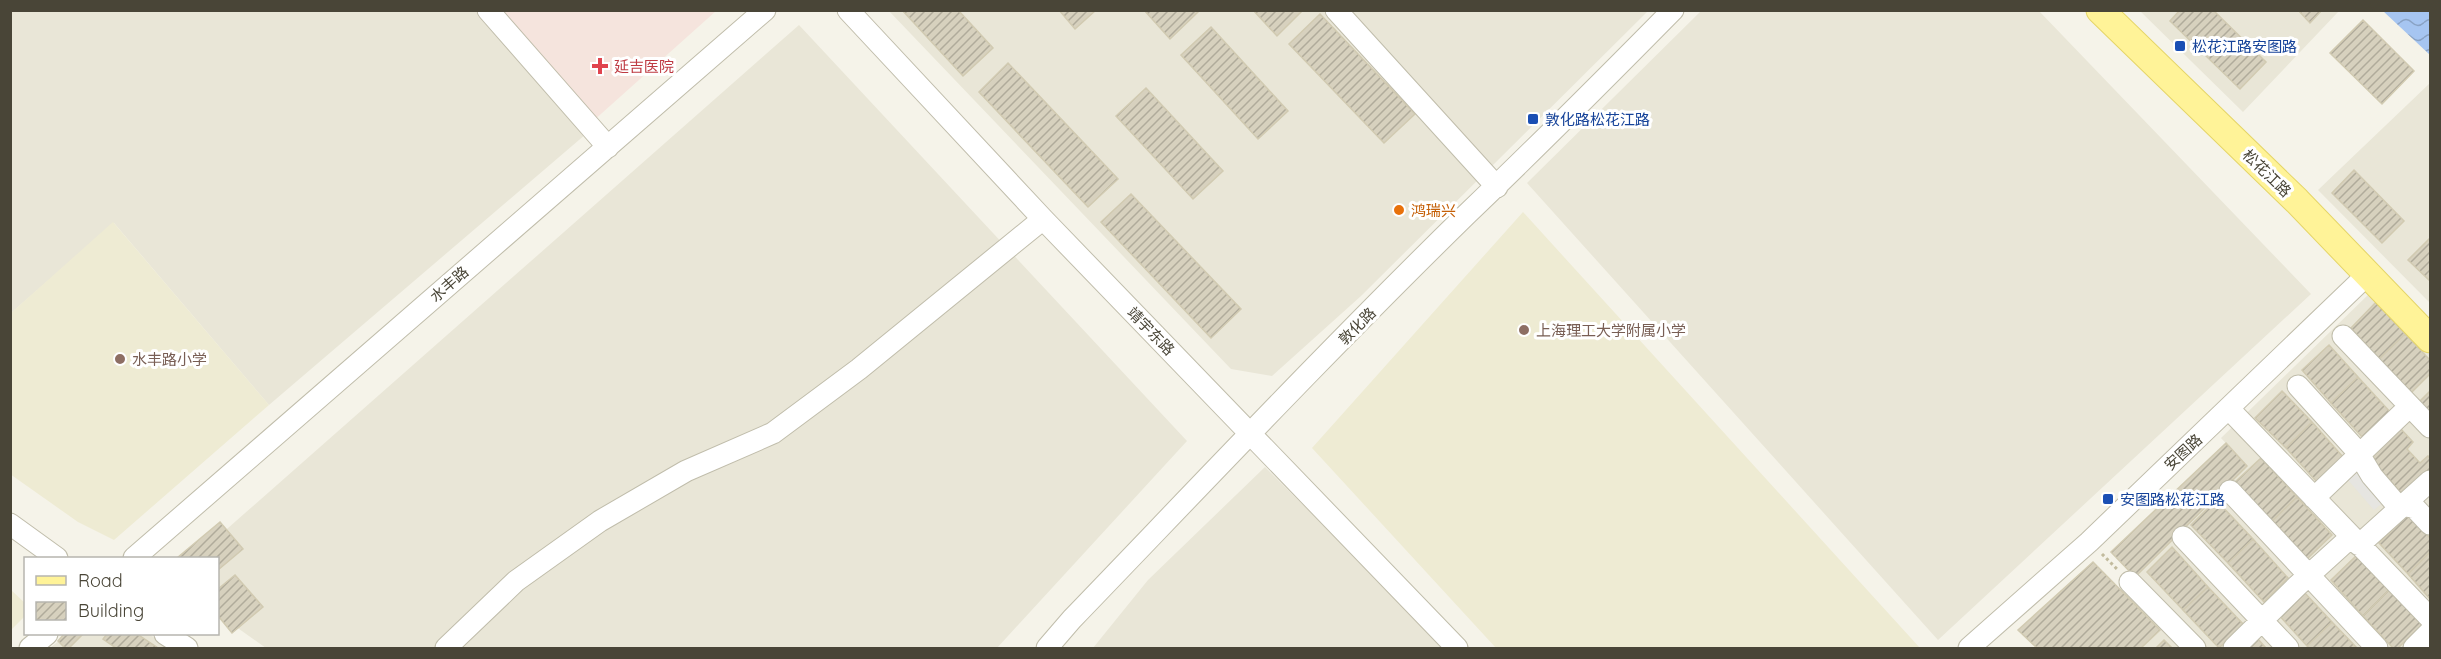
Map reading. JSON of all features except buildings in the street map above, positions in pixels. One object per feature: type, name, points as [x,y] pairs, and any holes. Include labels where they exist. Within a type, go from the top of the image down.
[{"type":"main road","name":"松花江路","points":[[2100,10],[2297,201],[2430,339]]},
{"type":"street","points":[[488,10],[608,147]]},
{"type":"street","name":"水丰路","points":[[135,557],[765,10]]},
{"type":"street","name":"靖宇东路","points":[[848,10],[1043,219],[1456,648]]},
{"type":"street","points":[[1336,10],[1497,187]]},
{"type":"street","name":"敦化路","points":[[1047,648],[1072,619],[1251,434],[1674,10]]},
{"type":"street","points":[[446,648],[516,581],[600,521],[686,471],[773,433],[859,369],[1043,219]]},
{"type":"street","name":"安图路","points":[[1969,648],[2089,542],[2367,274]]},
{"type":"street","points":[[2343,336],[2430,427]]},
{"type":"street","points":[[2298,386],[2359,454],[2373,476],[2397,505],[2414,507],[2430,524]]},
{"type":"street","points":[[2314,498],[2410,406]]},
{"type":"street","points":[[2229,409],[2355,541],[2426,634]]},
{"type":"street","points":[[2234,648],[2310,575],[2405,506],[2430,481]]},
{"type":"street","points":[[2230,491],[2376,648]]},
{"type":"street","points":[[10,524],[56,557]]},
{"type":"street","points":[[2183,537],[2288,648]]},
{"type":"street","points":[[2130,582],[2195,648]]},
{"type":"street","points":[[30,648],[45,635]]},
{"type":"street","points":[[168,635],[187,648]]},
{"type":"path","points":[[2089,542],[2130,582]]},
{"type":"shaded area","points":[[11,11],[480,11],[586,134],[269,405],[114,223],[11,313]]},
{"type":"shaded area","name":"延吉医院","points":[[499,11],[716,11],[592,122]]},
{"type":"shaded area","points":[[889,11],[1648,11],[1361,296],[1272,376],[1231,369]]},
{"type":"shaded area","points":[[1701,11],[2039,11],[2311,294],[1938,640],[1527,183]]},
{"type":"shaded area","points":[[2140,11],[2339,11],[2243,112]]},
{"type":"shaded area","points":[[799,25],[1187,441],[997,648],[266,648],[219,615],[219,557],[195,557]]},
{"type":"shaded area","points":[[2430,83],[2430,303],[2318,190]]},
{"type":"shaded area","name":"上海理工大学附属小学","points":[[1523,212],[1920,648],[1496,648],[1312,448]]},
{"type":"shaded area","name":"水丰路小学","points":[[113,222],[269,405],[114,540],[78,522],[10,474],[11,313]]},
{"type":"shaded area","points":[[2371,292],[2430,355],[2430,648],[2141,648],[2159,630],[2120,592],[2247,466],[2221,438]]},
{"type":"shaded area","points":[[1265,467],[1446,648],[1093,648],[1148,580]]},
{"type":"shaded area","points":[[2361,470],[2386,500],[2374,510],[2348,480]]},
{"type":"shaded area","points":[[11,590],[24,602],[24,617],[11,630]]},
{"type":"shaded area","points":[[66,635],[150,635],[170,648],[50,648]]},
{"type":"water","points":[[2383,11],[2430,11],[2430,55]]},
{"type":"place","name":"松花江路安图路","points":[[2180,46]]},
{"type":"place","name":"延吉医院","points":[[600,66]]},
{"type":"place","name":"敦化路松花江路","points":[[1533,119]]},
{"type":"place","name":"鸿瑞兴","points":[[1399,210]]},
{"type":"place","name":"上海理工大学附属小学","points":[[1524,330]]},
{"type":"place","name":"水丰路小学","points":[[120,359]]},
{"type":"place","name":"安图路松花江路","points":[[2108,499]]}]
